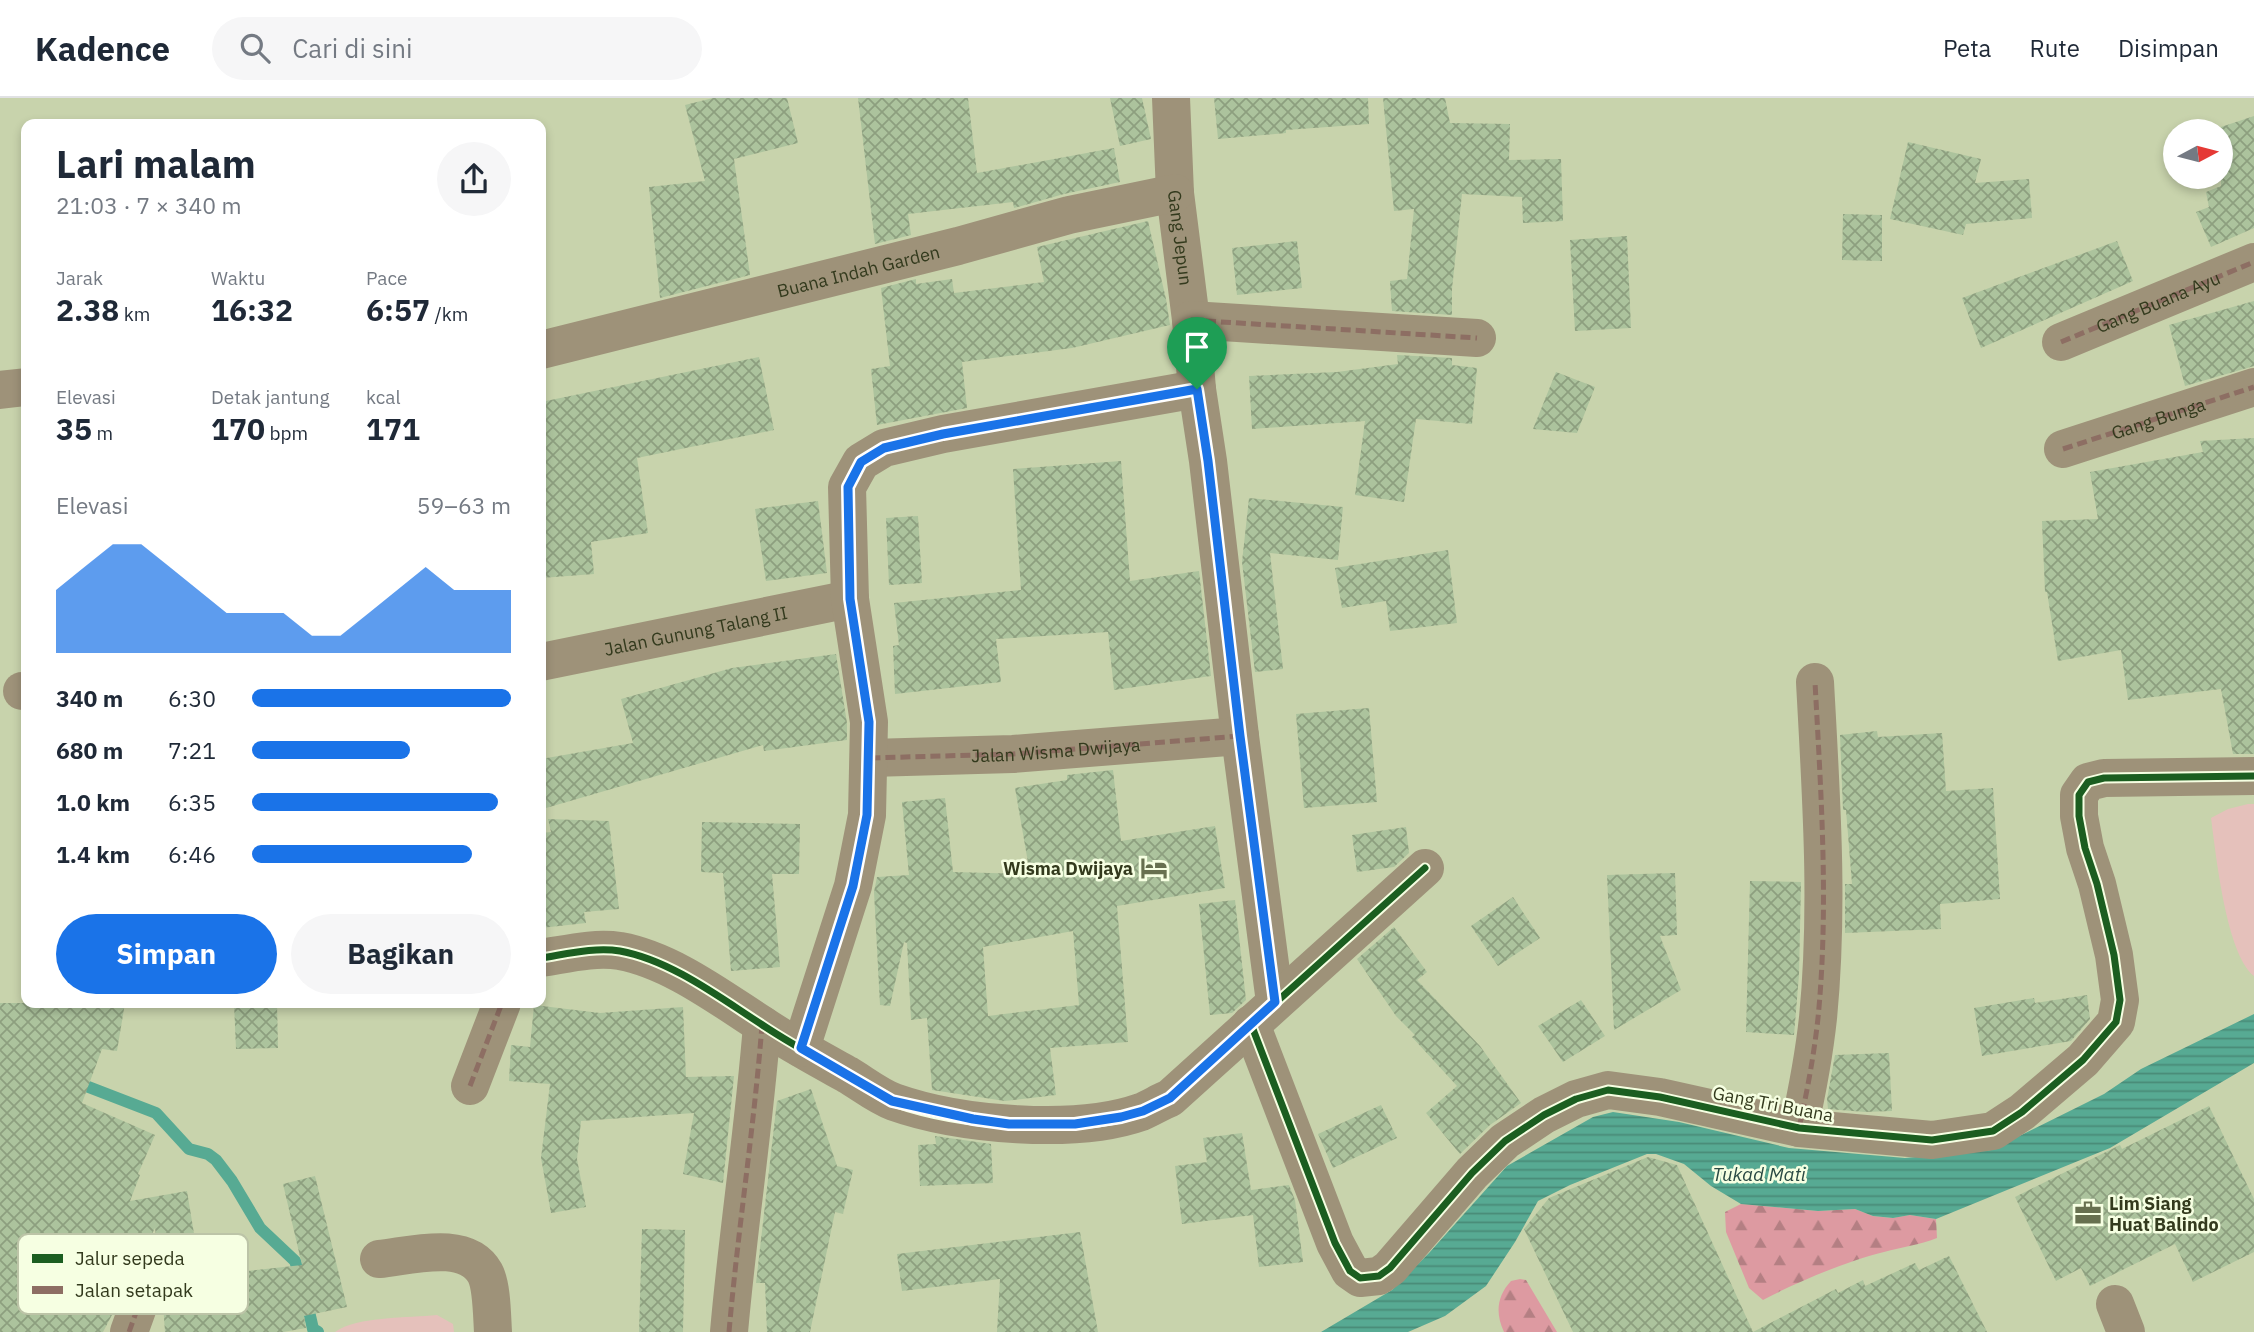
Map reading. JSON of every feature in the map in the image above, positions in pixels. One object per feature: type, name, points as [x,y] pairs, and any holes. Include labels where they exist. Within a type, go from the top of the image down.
[{"type":"street","name":"Gang Jepun","points":[[1171,98],[1175,193],[1240,736],[1263,1013]]},
{"type":"street","name":"Buana Indah Garden","points":[[546,349],[958,246],[1069,215],[1175,193]]},
{"type":"street","name":"Gang Buana Ayu","points":[[2062,342],[2254,262]]},
{"type":"street","points":[[1191,320],[1477,338]]},
{"type":"street","name":"Gang Bunga","points":[[2063,449],[2254,387]]},
{"type":"street","points":[[0,390],[21,388]]},
{"type":"street","points":[[801,1048],[853,886],[867,815],[869,722],[850,599],[848,487],[861,462],[884,448],[943,434],[1197,389]]},
{"type":"street","name":"Jalan Gunung Talang II","points":[[546,661],[850,599]]},
{"type":"street","points":[[1799,1128],[1818,1019],[1823,919],[1824,866],[1815,682]]},
{"type":"street","name":"Jalan Wisma Dwijaya","points":[[870,758],[1013,754],[1240,736]]},
{"type":"street","name":"Gang Tri Buana","points":[[1263,1013],[1335,1243],[1350,1271],[1360,1278],[1379,1276],[1390,1268],[1472,1173],[1505,1141],[1544,1115],[1576,1099],[1608,1090],[1660,1097],[1799,1128],[1932,1140],[1993,1131],[2022,1112],[2083,1060],[2116,1022],[2120,1000],[2114,955],[2078,816],[2079,795],[2088,782],[2104,778],[2254,776]]},
{"type":"street","points":[[546,957],[598,950],[621,951],[652,962],[709,989],[762,1025],[892,1101],[985,1121],[1009,1124],[1075,1124],[1143,1111],[1170,1098],[1425,868]]},
{"type":"street","points":[[470,1086],[500,1008]]},
{"type":"street","points":[[729,1332],[745,1175],[757,1097],[762,1025]]},
{"type":"street","points":[[379,1259],[451,1251],[468,1256],[485,1273],[493,1332]]},
{"type":"street","points":[[129,1332],[135,1314]]},
{"type":"shaded area","points":[[2254,804],[2254,976],[2244,964],[2229,926],[2211,818],[2228,809]]},
{"type":"shaded area","points":[[437,1315],[453,1324],[454,1332],[335,1332],[370,1320]]},
{"type":"green space","points":[[1741,1204],[1818,1211],[1855,1209],[1873,1216],[1892,1218],[1910,1215],[1936,1219],[1937,1238],[1838,1266],[1763,1300],[1749,1288],[1726,1232],[1725,1212]]},
{"type":"green space","points":[[1526,1280],[1557,1332],[1504,1332],[1499,1318],[1500,1299],[1511,1281]]},
{"type":"water","name":"Tukad Mati","points":[[2254,1014],[2254,1063],[2110,1148],[1936,1219],[1910,1215],[1893,1218],[1873,1216],[1855,1209],[1818,1211],[1741,1204],[1711,1186],[1684,1164],[1656,1154],[1647,1154],[1538,1201],[1486,1286],[1445,1316],[1408,1332],[1321,1332],[1392,1290],[1507,1166],[1593,1117],[1613,1112],[1679,1122],[1789,1148],[1905,1158],[1991,1150],[2104,1094],[2141,1069]]},
{"type":"building","points":[[713,98],[787,98],[798,143],[734,159],[750,275],[660,298],[649,187],[705,181],[685,105]]},
{"type":"building","points":[[858,98],[968,98],[977,173],[1114,148],[1120,182],[1014,208],[1013,202],[908,214],[911,235],[875,244]]},
{"type":"building","points":[[1110,98],[1142,98],[1151,139],[1120,146]]},
{"type":"building","points":[[1214,98],[1368,98],[1369,124],[1286,130],[1286,133],[1218,139]]},
{"type":"building","points":[[1383,98],[1445,98],[1450,123],[1510,124],[1509,160],[1561,159],[1563,221],[1523,223],[1522,197],[1462,194],[1452,289],[1452,315],[1392,311],[1390,281],[1407,279],[1414,209],[1394,211]]},
{"type":"building","points":[[2254,116],[2254,228],[2211,247],[2196,212],[2209,207],[2206,192],[2214,189],[2233,189],[2233,123]]},
{"type":"building","points":[[1908,142],[1981,159],[1975,183],[2029,179],[2032,218],[1966,224],[1963,235],[1890,219]]},
{"type":"building","points":[[1843,214],[1882,215],[1882,261],[1842,260]]},
{"type":"building","points":[[1148,221],[1170,325],[1072,348],[962,362],[967,408],[877,425],[871,369],[890,366],[881,288],[916,279],[916,284],[952,279],[954,293],[1044,282],[1037,247]]},
{"type":"building","points":[[1627,236],[1631,328],[1575,331],[1570,240]]},
{"type":"building","points":[[1297,241],[1302,288],[1237,295],[1232,248]]},
{"type":"building","points":[[2117,241],[2133,281],[1981,348],[1962,298]]},
{"type":"building","points":[[2254,301],[2254,366],[2185,386],[2169,325]]},
{"type":"building","points":[[1397,355],[1452,358],[1452,365],[1477,368],[1472,424],[1416,419],[1404,502],[1355,495],[1365,421],[1252,429],[1249,376],[1337,372],[1398,364]]},
{"type":"building","points":[[759,357],[774,430],[637,458],[648,533],[591,542],[594,574],[546,578],[546,401]]},
{"type":"building","points":[[1556,372],[1595,387],[1577,433],[1533,429]]},
{"type":"building","points":[[2254,438],[2254,754],[2233,754],[2221,689],[2128,700],[2121,650],[2058,661],[2045,592],[2042,521],[2098,519],[2090,472],[2203,452],[2200,441]]},
{"type":"building","points":[[1121,461],[1130,581],[1199,571],[1211,676],[1114,690],[1108,632],[996,639],[1001,682],[895,694],[893,646],[899,645],[894,603],[1021,590],[1013,469]]},
{"type":"building","points":[[1249,498],[1343,507],[1338,560],[1270,553],[1283,669],[1255,672],[1242,562]]},
{"type":"building","points":[[818,501],[827,573],[766,581],[755,509]]},
{"type":"building","points":[[918,516],[922,583],[889,585],[886,518]]},
{"type":"building","points":[[1448,550],[1457,623],[1390,631],[1386,601],[1342,608],[1335,568]]},
{"type":"building","points":[[836,654],[847,723],[847,740],[764,751],[763,745],[546,808],[546,758],[633,743],[621,699],[732,668]]},
{"type":"building","points":[[1369,708],[1377,802],[1304,808],[1296,714]]},
{"type":"building","points":[[1877,731],[1878,737],[1942,733],[1946,791],[1993,788],[2000,899],[1940,904],[1941,929],[1845,933],[1845,884],[1852,884],[1846,810],[1843,810],[1840,735]]},
{"type":"building","points":[[1113,770],[1121,841],[1215,826],[1225,888],[1117,906],[1128,1042],[1050,1048],[1056,1095],[1005,1101],[932,1090],[927,1018],[911,1020],[907,943],[904,942],[890,1006],[880,1005],[874,892],[877,877],[909,875],[902,802],[945,798],[953,872],[1030,874],[1015,788],[1067,780],[1067,775]],"holes":[[[1073,931],[1079,1005],[988,1016],[983,947]]]},
{"type":"building","points":[[548,819],[609,821],[619,909],[584,912],[586,923],[546,927],[546,832],[551,832]]},
{"type":"building","points":[[702,822],[800,824],[799,874],[772,874],[780,967],[731,971],[723,873],[701,872]]},
{"type":"building","points":[[1406,827],[1409,853],[1394,867],[1357,872],[1352,835]]},
{"type":"building","points":[[1675,873],[1677,935],[1660,936],[1681,990],[1614,1030],[1607,875]]},
{"type":"building","points":[[1750,881],[1801,882],[1799,975],[1794,1035],[1746,1032]]},
{"type":"building","points":[[1513,897],[1540,938],[1498,966],[1471,926]]},
{"type":"building","points":[[1235,900],[1246,1000],[1232,1013],[1210,1015],[1199,904]]},
{"type":"building","points":[[1394,927],[1427,972],[1417,980],[1480,1046],[1521,1103],[1490,1125],[1460,1154],[1426,1113],[1457,1086],[1412,1037],[1415,1035],[1396,1016],[1357,959]]},
{"type":"building","points":[[2087,995],[2090,1019],[2071,1041],[1982,1056],[1974,1008],[2034,998],[2035,1003]]},
{"type":"building","points":[[1581,1000],[1605,1036],[1563,1062],[1538,1026]]},
{"type":"building","points":[[0,1003],[21,1003],[21,1008],[124,1008],[117,1051],[102,1049],[82,1103],[155,1135],[130,1201],[187,1191],[194,1234],[156,1234],[155,1228],[152,1234],[18,1234],[18,1314],[112,1314],[103,1332],[0,1332]]},
{"type":"building","points":[[546,1006],[600,1013],[683,1007],[686,1077],[734,1076],[723,1183],[683,1174],[694,1113],[581,1121],[577,1159],[586,1207],[551,1213],[541,1158],[550,1084],[509,1081],[511,1045],[530,1047],[534,1008]]},
{"type":"building","points":[[234,1008],[277,1008],[278,1048],[236,1049]]},
{"type":"building","points":[[1889,1053],[1892,1111],[1828,1109],[1827,1099],[1835,1055]]},
{"type":"building","points":[[811,1089],[837,1166],[853,1170],[843,1214],[835,1212],[810,1332],[767,1332],[765,1283],[756,1283],[777,1101]]},
{"type":"building","points":[[1381,1105],[1397,1138],[1333,1168],[1318,1134]]},
{"type":"building","points":[[2209,1106],[2254,1199],[2254,1252],[2193,1282],[2175,1244],[2090,1286],[2081,1268],[2056,1281],[2015,1197],[2120,1145],[2122,1149]]},
{"type":"building","points":[[1242,1133],[1251,1190],[1289,1185],[1295,1200],[1303,1262],[1259,1267],[1253,1215],[1182,1224],[1175,1166],[1207,1162],[1203,1138]]},
{"type":"building","points":[[935,1136],[991,1144],[993,1183],[920,1186],[918,1145],[936,1144]]},
{"type":"building","points":[[1648,1157],[1677,1165],[1753,1332],[1573,1332],[1524,1229],[1549,1198]]},
{"type":"building","points":[[315,1176],[347,1307],[304,1316],[306,1328],[283,1332],[165,1332],[164,1314],[248,1314],[248,1271],[302,1265],[283,1184]]},
{"type":"building","points":[[642,1229],[685,1230],[683,1332],[639,1332]]},
{"type":"building","points":[[1080,1232],[1098,1332],[997,1332],[1000,1279],[902,1291],[897,1254]]},
{"type":"building","points":[[1949,1256],[1987,1332],[1753,1332],[1836,1289],[1838,1293],[1863,1280],[1865,1286],[1915,1263],[1919,1270]]},
{"type":"waterway","points":[[73,1081],[156,1113],[189,1149],[208,1154],[216,1160],[260,1228],[295,1261],[302,1281]]},
{"type":"waterway","points":[[306,1298],[313,1329],[318,1332]]},
{"type":"marked path","points":[[2061,342],[2254,262]]},
{"type":"marked path","points":[[1191,320],[1477,338]]},
{"type":"marked path","points":[[2063,449],[2254,387]]},
{"type":"marked path","points":[[1799,1128],[1816,1032],[1823,934],[1823,850],[1815,682]]},
{"type":"marked path","points":[[801,1048],[853,886],[867,815],[870,758],[1013,754],[1240,736]]},
{"type":"marked path","points":[[470,1086],[500,1008]]},
{"type":"marked path","points":[[729,1332],[762,1025]]},
{"type":"marked path","points":[[129,1332],[135,1314]]},
{"type":"cycle path","points":[[1251,1024],[1335,1243],[1350,1271],[1360,1278],[1379,1276],[1390,1268],[1472,1173],[1505,1141],[1544,1115],[1576,1099],[1608,1090],[1660,1097],[1799,1128],[1932,1140],[1993,1131],[2022,1112],[2083,1060],[2116,1022],[2120,1000],[2114,955],[2079,816],[2079,795],[2088,782],[2104,778],[2254,776]]},
{"type":"cycle path","points":[[546,957],[610,950],[657,962],[711,991],[782,1038],[894,1102],[921,1110],[984,1121],[1051,1125],[1084,1123],[1141,1112],[1170,1098],[1425,868]]},
{"type":"place","name":"Wisma Dwijaya","points":[[1154,868]]},
{"type":"place","name":"Lim Siang Huat Balindo","points":[[2088,1213]]},
{"type":"route","points":[[1197,389],[1275,1002],[1170,1098],[1143,1111],[1121,1117],[1075,1124],[1009,1124],[920,1109],[892,1101],[801,1048],[853,886],[867,815],[869,722],[850,599],[848,487],[861,462],[884,448],[1040,415],[1197,389]]}]
